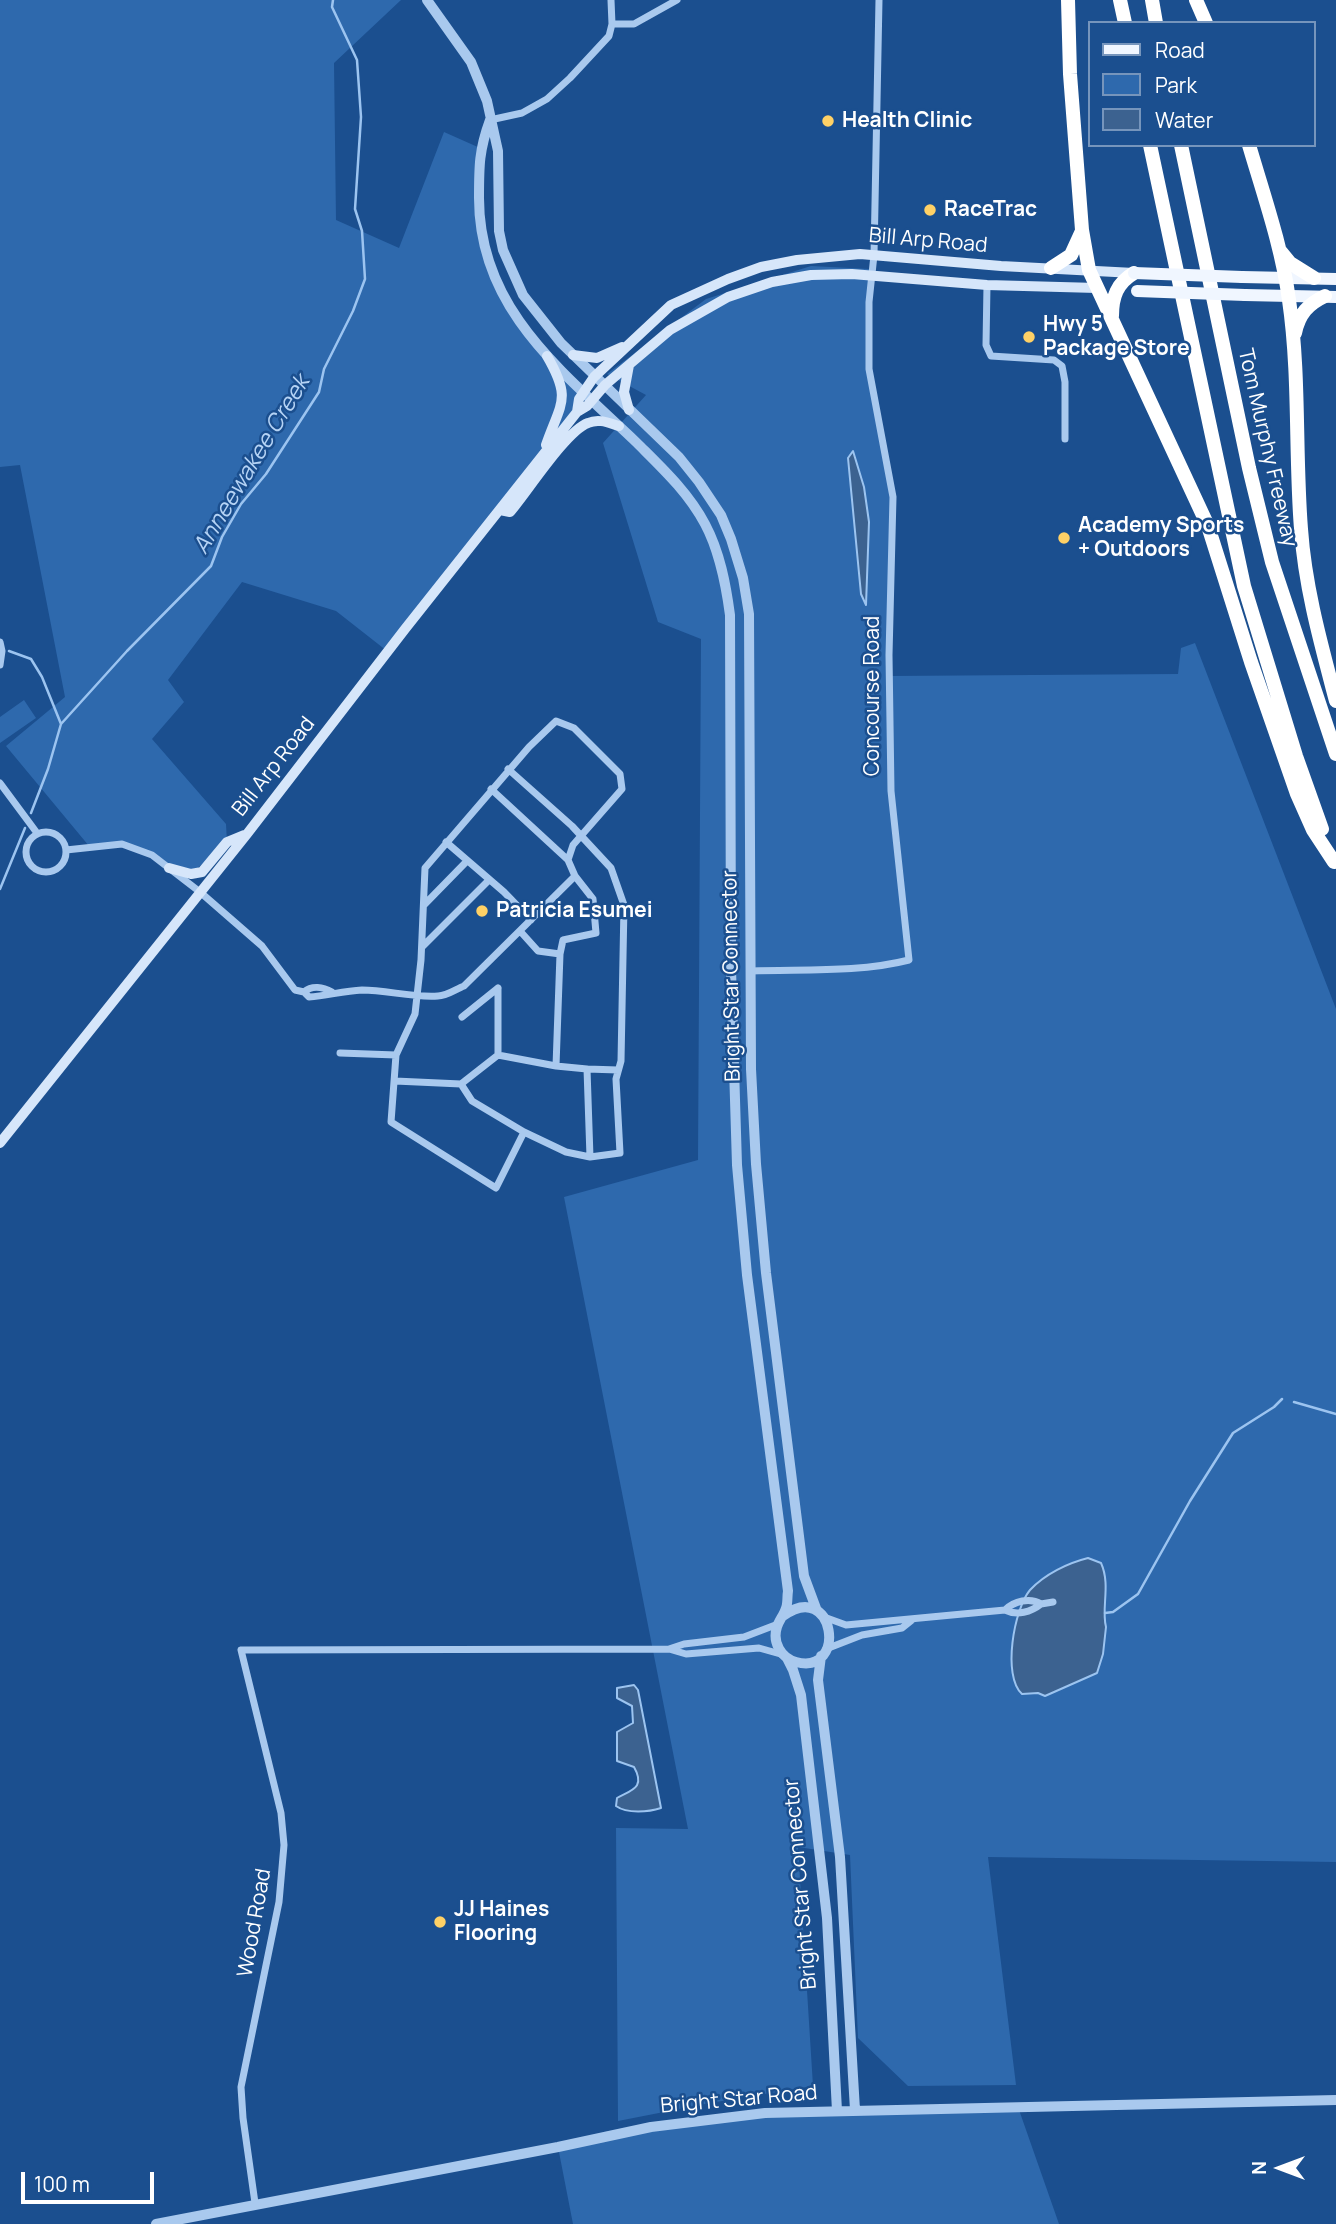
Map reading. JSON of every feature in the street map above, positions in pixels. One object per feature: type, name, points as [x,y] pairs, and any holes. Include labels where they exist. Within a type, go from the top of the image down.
[{"type":"highway","points":[[1068,0],[1070,75],[1082,230],[1089,270],[1208,526],[1293,782],[1313,830],[1335,865]]},
{"type":"highway","points":[[1120,0],[1125,21]]},
{"type":"highway","points":[[1152,0],[1156,21]]},
{"type":"highway","points":[[1196,0],[1205,21]]},
{"type":"highway","points":[[1150,147],[1244,586],[1296,756],[1335,865]]},
{"type":"highway","name":"Tom Murphy Freeway","points":[[1181,147],[1248,468],[1272,562],[1336,754]]},
{"type":"highway","points":[[1250,147],[1281,252],[1289,296],[1301,532],[1309,590],[1336,701]]},
{"type":"highway","points":[[1051,268],[1071,255],[1082,230]]},
{"type":"highway","points":[[1281,252],[1290,263],[1314,278]]},
{"type":"highway","points":[[1112,316],[1117,289],[1134,273]]},
{"type":"highway","points":[[1293,341],[1303,312],[1314,302],[1331,296]]},
{"type":"main road","name":"Bill Arp Road","points":[[577,412],[579,398],[594,377],[671,306],[754,269],[797,260],[860,254],[1134,273],[1336,279]]},
{"type":"main road","name":"Bill Arp Road","points":[[0,1143],[247,834],[399,636],[577,412],[593,400],[604,385],[670,330],[728,297],[772,282],[811,275],[873,275],[988,285],[1331,296]]},
{"type":"main road","points":[[573,355],[597,358],[634,341]]},
{"type":"main road","points":[[543,454],[564,396],[560,379],[548,356]]},
{"type":"main road","points":[[629,364],[624,392],[629,410]]},
{"type":"main road","points":[[500,510],[510,512],[573,432],[588,423],[600,420],[620,426]]},
{"type":"main road","points":[[169,868],[191,874],[202,872],[228,842],[247,834]]},
{"type":"street","name":"Bright Star Connector","points":[[427,0],[471,62],[487,102],[498,151],[498,213],[503,250],[523,295],[542,322],[594,377],[679,457],[721,515],[744,578],[749,614],[751,1069],[760,1220],[804,1576],[820,1614]]},
{"type":"street","points":[[490,120],[522,113],[547,99],[570,78],[609,36],[612,24],[611,0]]},
{"type":"street","points":[[612,24],[634,24],[677,0]]},
{"type":"street","points":[[873,275],[879,0]]},
{"type":"street","name":"Bright Star Connector","points":[[490,120],[480,148],[479,214],[486,256],[507,305],[527,334],[548,356],[665,469],[705,524],[725,582],[730,615],[731,970],[737,1165],[749,1288],[787,1579],[787,1606],[780,1620]]},
{"type":"street","name":"Concourse Road","points":[[751,971],[855,968],[909,960],[891,791],[888,655],[893,497],[869,369],[869,302],[873,275]]},
{"type":"street","points":[[988,285],[986,345],[991,356],[1054,360],[1062,366],[1065,382],[1065,439]]},
{"type":"street","points":[[0,642],[0,664]]},
{"type":"street","points":[[524,1132],[496,1188],[391,1122],[396,1055],[415,1013],[425,868],[508,769],[556,721],[574,728],[620,774],[622,789],[573,845],[568,860]]},
{"type":"street","points":[[461,1084],[472,1101],[524,1132],[566,1152],[590,1157],[620,1153],[616,1079],[621,1061],[624,905],[611,868],[581,836],[508,769]]},
{"type":"street","points":[[0,785],[37,833]]},
{"type":"street","points":[[492,789],[568,860],[576,876],[593,898],[596,933],[563,940],[560,954],[556,1066]]},
{"type":"street","points":[[37,833],[54,833],[62,839],[66,850],[67,855],[62,867],[50,872],[41,873],[33,868],[28,860],[27,850],[31,839],[37,833]]},
{"type":"street","points":[[446,842],[531,920]]},
{"type":"street","points":[[66,850],[122,844],[152,855],[262,946],[295,990],[304,992],[309,988],[325,988],[332,992],[364,990],[441,996],[464,986],[576,876]]},
{"type":"street","points":[[424,906],[467,861]]},
{"type":"street","points":[[421,947],[489,880]]},
{"type":"street","points":[[520,931],[538,951],[560,954]]},
{"type":"street","points":[[462,1017],[498,988],[498,1055]]},
{"type":"street","points":[[340,1053],[396,1055]]},
{"type":"street","points":[[395,1081],[461,1084],[498,1055],[556,1066],[618,1070]]},
{"type":"street","points":[[587,1069],[590,1157]]},
{"type":"street","points":[[669,1649],[684,1644],[744,1637],[800,1607],[846,1625],[1005,1609],[1013,1614],[1053,1602]]},
{"type":"street","points":[[820,1614],[830,1633],[824,1653]]},
{"type":"street","points":[[780,1620],[776,1642],[785,1657]]},
{"type":"street","points":[[669,1649],[686,1654],[759,1648],[805,1663],[862,1635],[902,1628],[912,1620]]},
{"type":"street","name":"Wood Road","points":[[255,2203],[243,2118],[242,2087],[279,1902],[284,1845],[281,1813],[241,1650],[669,1649]]},
{"type":"street","name":"Bright Star Connector","points":[[824,1653],[818,1680],[846,1917],[855,2110]]},
{"type":"street","name":"Bright Star Connector","points":[[785,1657],[793,1670],[801,1695],[822,1859],[837,2111]]},
{"type":"street","name":"Bright Star Road","points":[[156,2224],[651,2127],[765,2113],[1336,2100]]},
{"type":"green space","points":[[0,0],[401,0],[334,63],[336,220],[399,248],[444,132],[480,148],[479,214],[507,305],[584,391],[577,412],[387,651],[336,611],[242,582],[168,680],[184,702],[152,739],[226,824],[227,842],[191,874],[122,844],[89,846],[6,746],[65,697],[20,465],[0,467]]},
{"type":"green space","points":[[811,266],[869,269],[869,369],[893,497],[889,676],[1178,674],[1181,648],[1195,643],[1336,1009],[1336,1862],[988,1857],[1016,2085],[908,2086],[858,2038],[850,1855],[798,1847],[813,2086],[618,2121],[616,1828],[688,1829],[564,1197],[698,1160],[701,639],[658,622],[603,443],[646,395],[607,374],[706,299]]},
{"type":"green space","points":[[24,700],[36,718],[0,743],[0,717]]},
{"type":"green space","points":[[1018,2107],[1059,2224],[573,2224],[558,2147],[707,2120]]},
{"type":"water","points":[[853,451],[864,487],[869,522],[866,605],[861,594],[848,458]]},
{"type":"water","points":[[1088,1558],[1101,1563],[1106,1588],[1106,1627],[1103,1654],[1097,1673],[1045,1696],[1038,1693],[1022,1694],[1013,1673],[1012,1642],[1024,1599],[1036,1584],[1050,1574]]},
{"type":"water","points":[[634,1685],[638,1690],[661,1808],[644,1811],[626,1810],[616,1806],[617,1798],[638,1784],[634,1767],[617,1761],[617,1732],[633,1723],[632,1706],[617,1698],[617,1688]]},
{"type":"waterway","name":"Anneewakee Creek","points":[[31,813],[61,724],[127,651],[211,566],[222,537],[241,504],[266,474],[319,392],[324,369],[353,311],[365,279],[362,231],[355,209],[361,117],[357,60],[332,7],[333,0]]},
{"type":"waterway","points":[[9,651],[31,659],[42,677],[61,724]]},
{"type":"waterway","name":"Anneewakee Creek","points":[[0,889],[25,828]]},
{"type":"waterway","points":[[1105,1613],[1113,1612],[1138,1594],[1190,1501],[1233,1433],[1282,1399]]},
{"type":"waterway","points":[[1294,1402],[1336,1414]]},
{"type":"place","name":"Health Clinic","points":[[828,121]]},
{"type":"place","name":"RaceTrac","points":[[930,210]]},
{"type":"place","name":"Hwy 5 Package Store","points":[[1029,337]]},
{"type":"place","name":"Academy Sports + Outdoors","points":[[1064,538]]},
{"type":"place","name":"Patricia Esumei","points":[[482,911]]},
{"type":"place","name":"JJ Haines Flooring","points":[[440,1922]]}]
